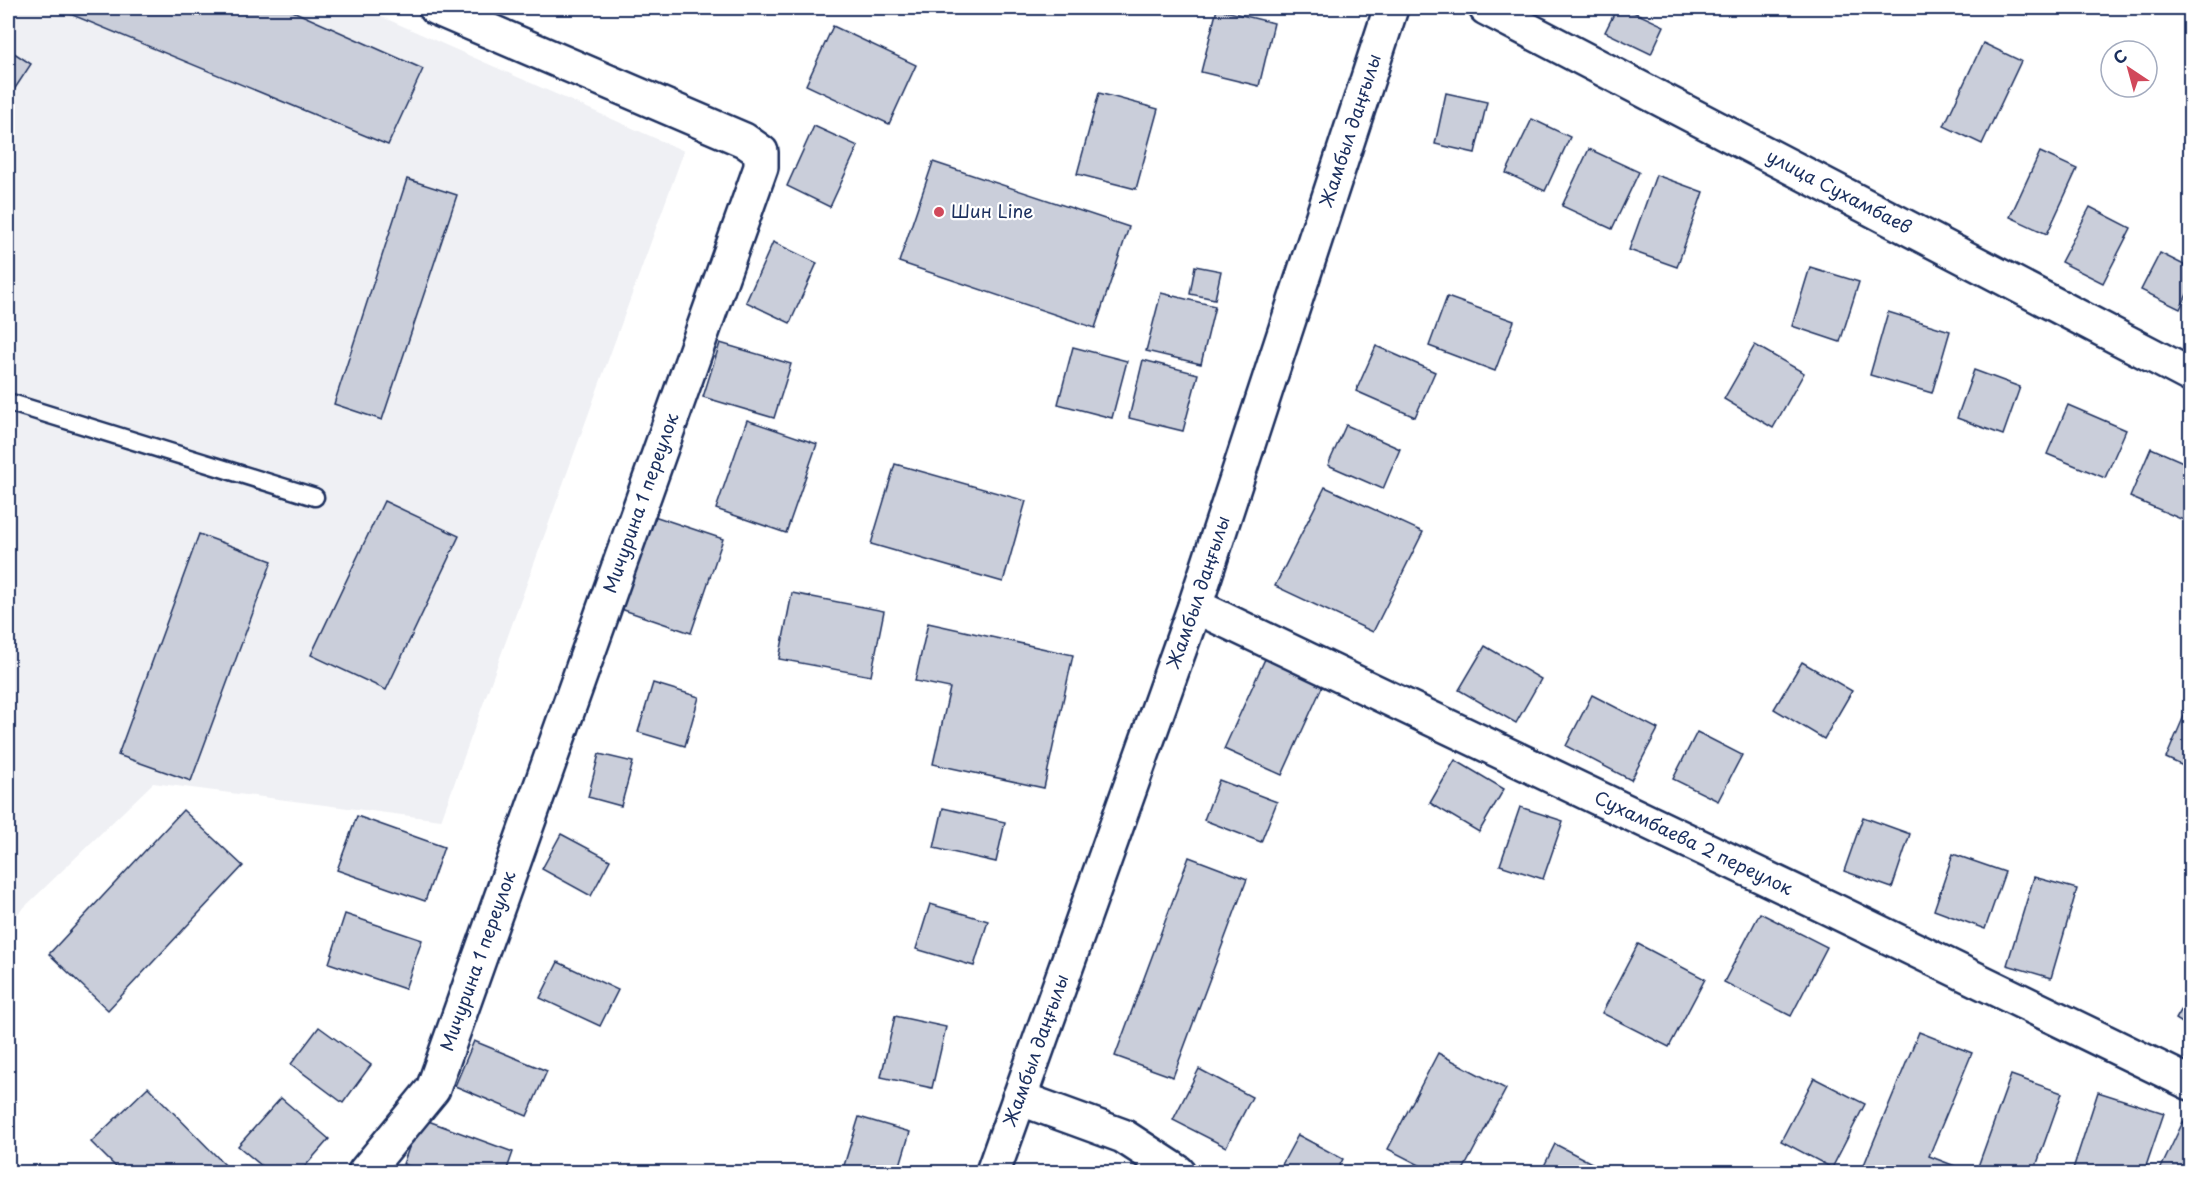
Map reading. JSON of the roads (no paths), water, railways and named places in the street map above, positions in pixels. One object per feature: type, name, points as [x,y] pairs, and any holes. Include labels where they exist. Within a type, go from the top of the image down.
[{"type":"street","name":"Мичурина 1 переулок","points":[[365,1173],[433,1089],[761,167],[761,152],[744,140],[436,8]]},
{"type":"street","name":"Жамбыл даңғылы","points":[[993,1173],[1195,606],[1391,8]]},
{"type":"street","name":"улица Сухамбаев","points":[[1486,8],[2190,375]]},
{"type":"street","name":"Сухамбаева 2 переулок","points":[[1195,606],[2190,1083]]},
{"type":"street","points":[[1019,1098],[1124,1136],[1178,1173]]},
{"type":"lane","points":[[8,402],[315,497]]},
{"type":"place","name":"Шин Line","points":[[939,212]]}]
